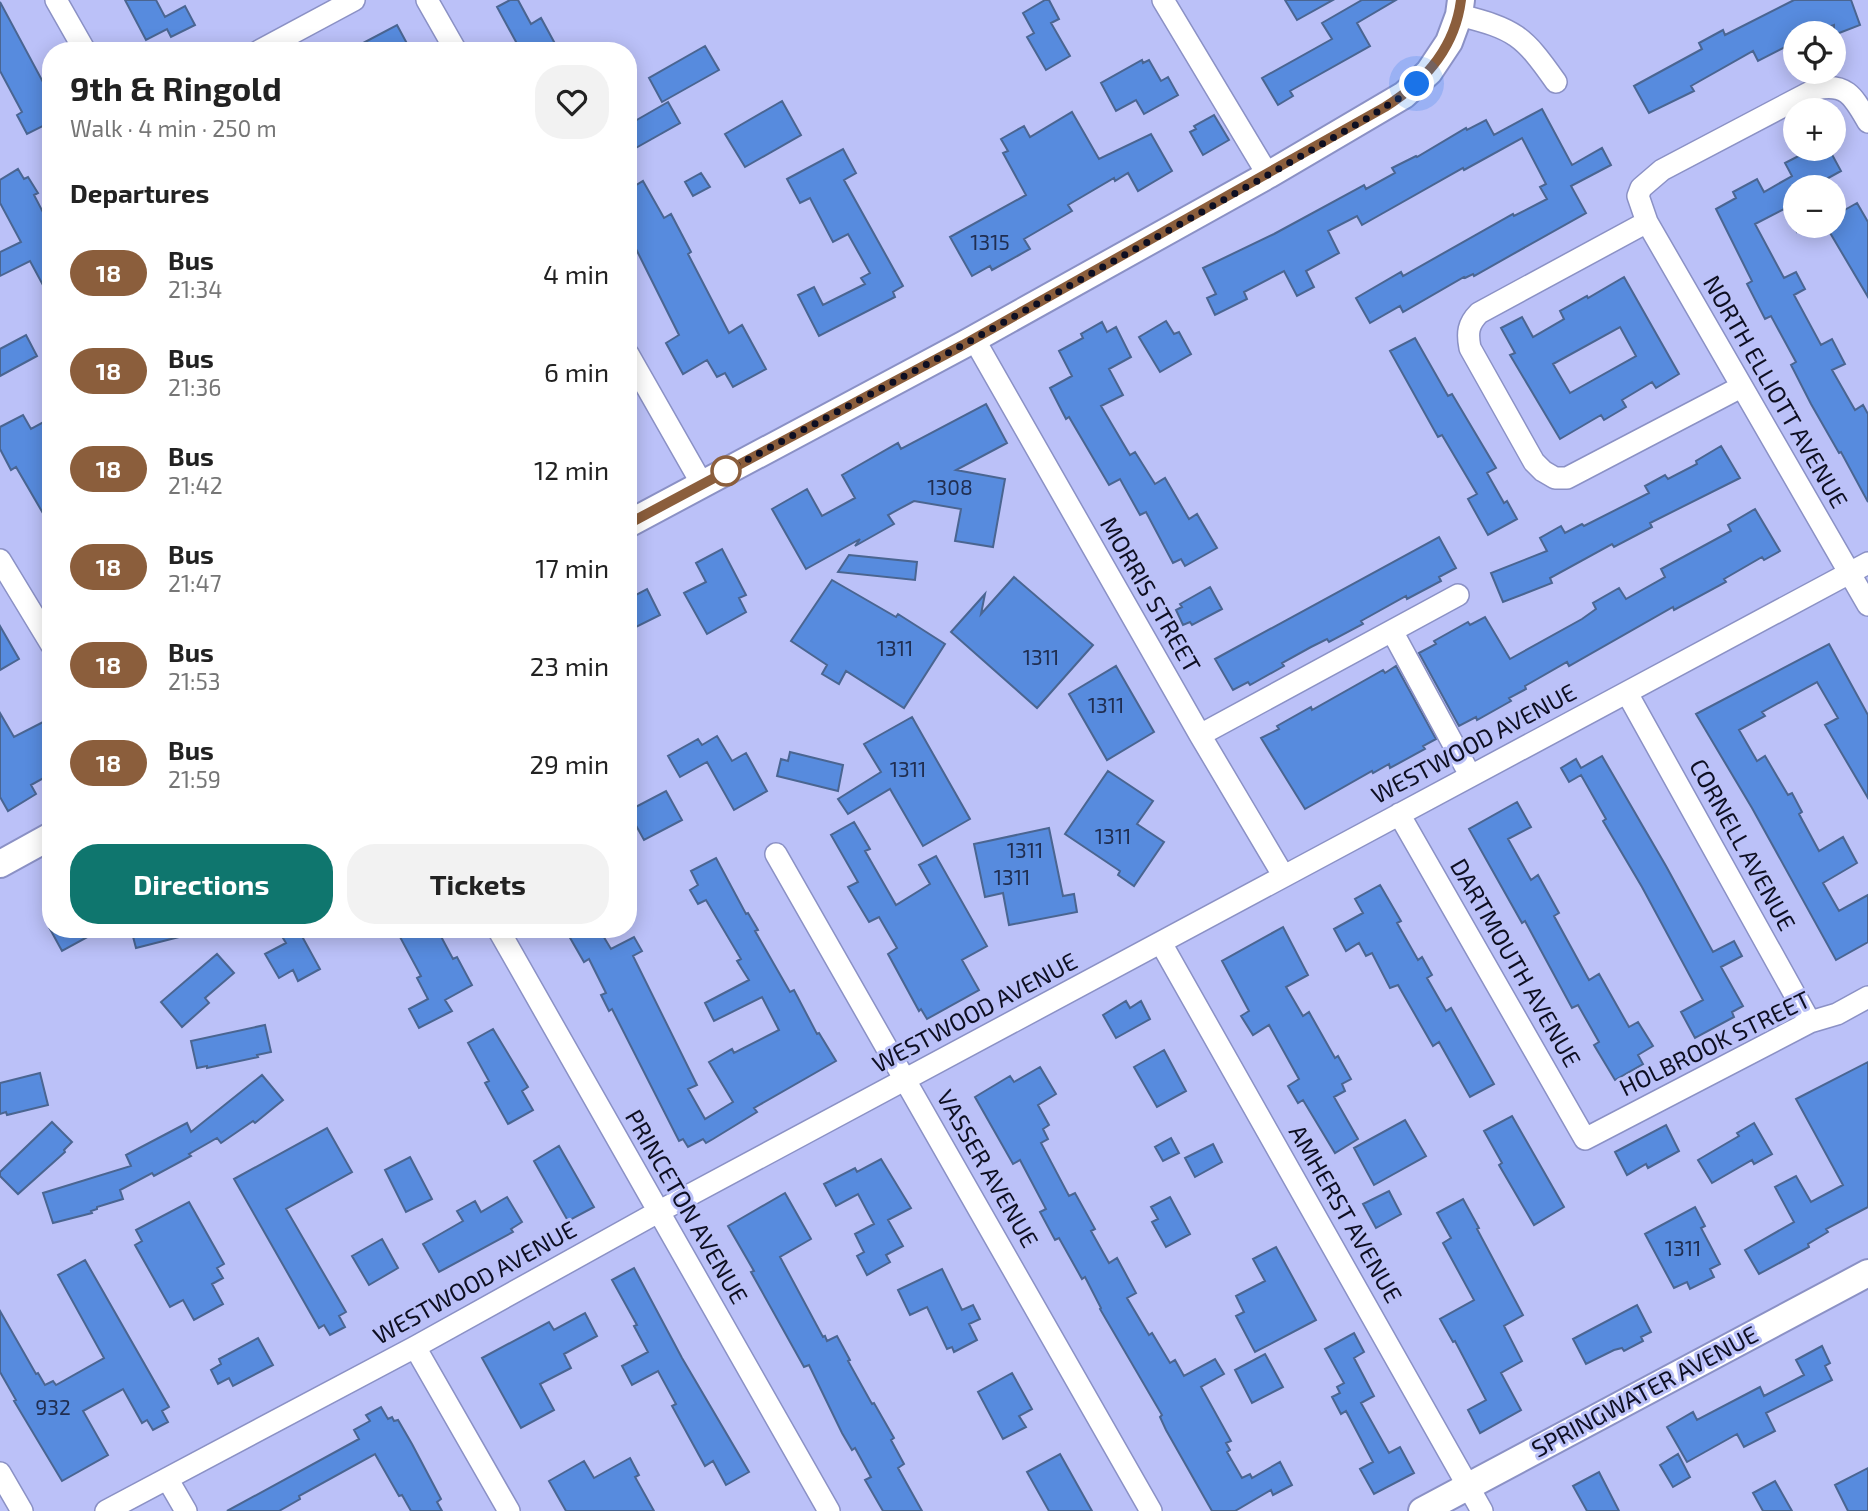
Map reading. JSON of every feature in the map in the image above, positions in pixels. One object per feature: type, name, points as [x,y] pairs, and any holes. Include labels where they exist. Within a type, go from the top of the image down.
[{"type":"street","points":[[56,0],[80,42]]},
{"type":"street","points":[[277,42],[354,0]]},
{"type":"street","points":[[427,0],[451,42]]},
{"type":"street","points":[[1163,0],[1268,175]]},
{"type":"street","points":[[637,519],[974,339],[1268,175],[1404,95],[1429,72],[1449,42],[1460,7],[1516,34],[1539,58],[1556,82]]},
{"type":"street","points":[[1741,387],[1567,478],[1555,478],[1542,471],[1524,445],[1470,348],[1468,339],[1471,322],[1479,313],[1643,213],[1638,196],[1642,188],[1662,170],[1816,89],[1831,86],[1850,94],[1868,122]]},
{"type":"street","name":"NORTH ELLIOTT AVENUE","points":[[1643,213],[1741,387],[1859,568],[1868,605]]},
{"type":"street","name":"MORRIS STREET","points":[[974,339],[1283,875]]},
{"type":"street","points":[[637,370],[702,484]]},
{"type":"street","points":[[0,560],[42,629]]},
{"type":"street","name":"WESTWOOD AVENUE","points":[[106,1511],[415,1347],[1283,875],[1859,568]]},
{"type":"street","points":[[1200,735],[1458,595]]},
{"type":"street","points":[[1392,631],[1470,775]]},
{"type":"street","name":"CORNELL AVENUE","points":[[1627,693],[1810,1022]]},
{"type":"street","name":"DARTMOUTH AVENUE","points":[[1399,814],[1585,1139]]},
{"type":"street","points":[[0,864],[42,841]]},
{"type":"street","name":"VASSER AVENUE","points":[[776,853],[1151,1511]]},
{"type":"street","name":"PRINCETON AVENUE","points":[[503,938],[829,1511]]},
{"type":"street","name":"AMHERST AVENUE","points":[[1161,943],[1482,1511]]},
{"type":"street","name":"HOLBROOK STREET","points":[[1585,1139],[1810,1022],[1837,1013],[1868,997]]},
{"type":"street","name":"SPRINGWATER AVENUE","points":[[1422,1511],[1868,1273]]},
{"type":"street","points":[[415,1347],[509,1511]]},
{"type":"street","points":[[0,1473],[22,1511]]},
{"type":"street","points":[[168,1480],[186,1511]]},
{"type":"building","points":[[125,0],[156,0],[165,17],[185,6],[195,25],[171,37],[167,29],[146,40]]},
{"type":"building","points":[[510,0],[518,0],[531,24],[541,18],[554,42],[516,42],[497,7]]},
{"type":"building","points":[[1049,0],[1059,19],[1051,23],[1070,56],[1046,70],[1027,37],[1034,33],[1023,13]]},
{"type":"building","points":[[1285,0],[1333,0],[1297,20]]},
{"type":"building","points":[[1362,0],[1396,0],[1357,23],[1370,46],[1290,91],[1293,96],[1278,105],[1262,78],[1332,39],[1322,23]]},
{"type":"building","points":[[1794,0],[1851,0],[1860,25],[1846,30],[1846,21],[1783,21],[1783,48],[1758,61],[1753,51],[1691,86],[1694,91],[1649,113],[1634,86],[1702,49],[1699,43],[1723,30],[1725,35]]},
{"type":"building","points":[[0,2],[42,80],[42,126],[27,134],[17,115],[22,112],[0,71]]},
{"type":"building","points":[[397,25],[406,42],[365,42]]},
{"type":"building","points":[[705,46],[719,70],[662,102],[649,78]]},
{"type":"building","points":[[1142,60],[1143,63],[1149,60],[1161,81],[1168,77],[1178,95],[1144,114],[1136,100],[1116,111],[1101,83]]},
{"type":"building","points":[[782,101],[801,135],[745,167],[725,134]]},
{"type":"building","points":[[668,102],[680,123],[637,147],[637,120]]},
{"type":"building","points":[[1542,109],[1572,165],[1602,148],[1611,165],[1571,186],[1586,213],[1474,276],[1464,277],[1403,312],[1400,306],[1370,323],[1356,298],[1401,272],[1403,276],[1513,214],[1514,216],[1547,199],[1540,187],[1546,184],[1522,138],[1362,225],[1357,216],[1328,231],[1339,253],[1306,271],[1314,287],[1297,296],[1284,271],[1244,292],[1247,299],[1215,315],[1207,298],[1216,294],[1203,268],[1274,234],[1364,185],[1366,189],[1395,173],[1392,168],[1417,157],[1466,128],[1467,130],[1486,120],[1494,135]]},
{"type":"building","points":[[1072,112],[1099,159],[1151,134],[1172,171],[1138,191],[1128,173],[1115,181],[1114,178],[1068,205],[1072,211],[1024,239],[1030,249],[992,270],[990,266],[972,276],[950,237],[1026,195],[1003,153],[1008,151],[1001,139],[1024,126],[1030,137]]},
{"type":"building","points":[[1214,115],[1229,140],[1203,155],[1190,132],[1196,129],[1194,126]]},
{"type":"building","points":[[843,149],[856,173],[844,180],[903,286],[893,292],[895,297],[819,336],[798,295],[814,287],[823,305],[865,284],[861,278],[870,273],[848,234],[833,242],[810,198],[800,203],[787,179]]},
{"type":"building","points":[[1836,161],[1841,171],[1834,175],[1791,175],[1785,163]]},
{"type":"building","points":[[18,169],[24,179],[28,177],[38,193],[34,195],[42,210],[42,283],[30,261],[0,276],[0,252],[21,242],[0,203],[0,180]]},
{"type":"building","points":[[701,173],[710,187],[693,196],[685,182]]},
{"type":"building","points":[[1757,179],[1764,192],[1783,181],[1783,210],[1755,224],[1784,278],[1796,272],[1805,289],[1794,295],[1821,345],[1832,339],[1845,364],[1832,370],[1855,410],[1863,405],[1868,414],[1868,502],[1811,404],[1791,365],[1796,362],[1771,316],[1765,319],[1747,284],[1752,281],[1716,209],[1736,198],[1733,192]]},
{"type":"building","points":[[643,181],[664,218],[671,214],[691,252],[688,254],[729,333],[742,325],[766,369],[733,387],[725,373],[717,377],[707,360],[683,374],[666,343],[679,335],[637,251],[637,185]]},
{"type":"building","points":[[1857,203],[1868,222],[1868,297],[1833,238],[1846,238],[1846,209]]},
{"type":"building","points":[[1624,277],[1679,374],[1656,388],[1652,382],[1622,400],[1626,407],[1604,420],[1601,415],[1560,439],[1510,355],[1515,353],[1501,328],[1522,317],[1533,337],[1564,319],[1560,311],[1587,296],[1588,298]],"holes":[[[1620,327],[1636,356],[1570,393],[1553,364]]]},
{"type":"building","points":[[1166,321],[1174,334],[1179,332],[1191,354],[1160,372],[1139,337]]},
{"type":"building","points":[[1102,322],[1107,332],[1116,327],[1131,357],[1109,369],[1123,395],[1101,406],[1130,455],[1135,452],[1155,484],[1165,478],[1189,519],[1197,514],[1217,548],[1185,566],[1181,559],[1173,563],[1146,512],[1140,515],[1120,479],[1109,485],[1069,417],[1066,419],[1050,388],[1072,376],[1059,351],[1083,338],[1081,334]]},
{"type":"building","points":[[26,335],[37,356],[0,376],[0,349]]},
{"type":"building","points":[[1415,338],[1448,396],[1452,394],[1496,468],[1487,473],[1504,503],[1507,501],[1517,519],[1488,535],[1468,499],[1477,494],[1442,435],[1438,437],[1390,351]]},
{"type":"building","points":[[986,404],[1007,443],[956,470],[1005,479],[993,547],[955,541],[961,509],[914,501],[888,515],[894,524],[855,546],[860,539],[806,569],[772,509],[807,489],[822,516],[855,498],[842,475],[898,443],[901,449]]},
{"type":"building","points":[[23,415],[31,429],[42,423],[42,512],[16,467],[11,470],[0,449],[0,427]]},
{"type":"building","points":[[1721,446],[1740,478],[1650,523],[1652,527],[1614,547],[1612,544],[1550,578],[1552,583],[1503,602],[1491,573],[1547,551],[1540,538],[1561,526],[1565,533],[1582,524],[1584,526],[1649,493],[1645,486],[1665,475],[1668,479],[1697,464],[1696,461]]},
{"type":"building","points":[[1755,509],[1780,551],[1764,560],[1762,557],[1724,579],[1726,582],[1674,610],[1673,607],[1569,666],[1567,662],[1525,686],[1526,689],[1509,698],[1511,701],[1477,720],[1476,717],[1459,726],[1419,653],[1436,644],[1434,641],[1468,622],[1470,625],[1485,617],[1510,659],[1582,619],[1596,609],[1593,603],[1619,588],[1626,599],[1665,577],[1661,569],[1731,531],[1728,525]]},
{"type":"building","points":[[1439,537],[1456,568],[1439,577],[1441,581],[1407,599],[1406,596],[1329,642],[1327,639],[1311,647],[1250,685],[1248,682],[1233,690],[1215,659]]},
{"type":"building","points":[[722,549],[746,595],[739,598],[746,612],[707,634],[684,593],[706,582],[696,563]]},
{"type":"building","points":[[849,555],[917,562],[915,580],[838,572]]},
{"type":"building","points":[[1014,577],[1093,645],[1037,708],[951,632],[985,594],[981,614]]},
{"type":"building","points":[[832,580],[896,617],[898,614],[945,644],[904,708],[846,671],[839,684],[822,674],[827,665],[791,641]]},
{"type":"building","points":[[1210,587],[1222,609],[1192,625],[1190,622],[1183,625],[1176,610],[1182,607],[1180,604]]},
{"type":"building","points":[[647,589],[660,615],[637,626],[637,594]]},
{"type":"building","points":[[0,626],[19,659],[0,670]]},
{"type":"building","points":[[1829,644],[1868,715],[1868,798],[1825,725],[1838,718],[1817,682],[1762,712],[1765,716],[1739,730],[1757,761],[1765,756],[1788,795],[1792,793],[1802,812],[1799,814],[1819,851],[1843,837],[1857,863],[1823,883],[1839,911],[1868,895],[1868,942],[1836,960],[1752,808],[1696,714]]},
{"type":"building","points":[[1116,666],[1154,732],[1107,760],[1069,694]]},
{"type":"building","points":[[1396,666],[1436,739],[1423,746],[1425,749],[1390,768],[1389,764],[1373,773],[1372,771],[1305,809],[1261,738],[1311,707],[1312,710],[1383,670],[1385,673]]},
{"type":"building","points":[[0,713],[14,737],[42,723],[42,779],[31,785],[36,794],[8,811],[0,797]]},
{"type":"building","points":[[912,717],[970,819],[923,846],[890,789],[848,814],[838,799],[881,772],[864,744]]},
{"type":"building","points":[[717,736],[732,761],[746,753],[767,791],[734,810],[707,762],[680,777],[668,756],[698,739],[702,745]]},
{"type":"building","points":[[790,752],[843,765],[838,791],[777,776],[781,759],[788,761]]},
{"type":"building","points":[[1602,756],[1713,952],[1734,941],[1742,956],[1721,967],[1743,1006],[1732,1012],[1734,1017],[1695,1038],[1681,1012],[1703,1000],[1603,821],[1606,819],[1581,775],[1569,782],[1561,768],[1576,759],[1581,768]]},
{"type":"building","points":[[1108,771],[1153,801],[1137,824],[1164,842],[1134,886],[1118,875],[1120,871],[1065,834]]},
{"type":"building","points":[[666,791],[682,820],[644,840],[637,827],[637,806]]},
{"type":"building","points":[[1517,802],[1531,827],[1508,839],[1531,880],[1538,875],[1559,913],[1554,916],[1589,980],[1599,974],[1629,1027],[1638,1022],[1653,1046],[1638,1055],[1643,1064],[1615,1080],[1594,1045],[1599,1042],[1578,1005],[1572,1008],[1525,921],[1522,923],[1469,829]]},
{"type":"building","points":[[854,822],[870,849],[865,851],[896,905],[930,884],[919,865],[936,856],[987,946],[962,960],[979,990],[927,1019],[921,1009],[919,1011],[888,954],[897,948],[879,917],[869,922],[848,887],[858,882],[831,835]]},
{"type":"building","points":[[1049,828],[1063,896],[1074,894],[1077,912],[1009,925],[1003,893],[985,897],[974,844]]},
{"type":"building","points":[[716,858],[790,992],[794,990],[817,1034],[819,1033],[836,1061],[754,1108],[757,1112],[713,1139],[706,1143],[703,1139],[688,1147],[683,1139],[679,1141],[612,1009],[609,1011],[601,995],[606,993],[589,959],[584,962],[570,938],[604,938],[611,949],[635,938],[642,951],[633,956],[697,1085],[688,1089],[705,1119],[733,1102],[709,1062],[732,1049],[734,1053],[779,1030],[762,997],[714,1021],[705,1003],[749,980],[737,961],[741,959],[706,900],[698,904],[690,890],[698,885],[691,871]]},
{"type":"building","points":[[1380,885],[1401,921],[1397,923],[1418,960],[1422,957],[1432,975],[1427,978],[1446,1011],[1451,1008],[1494,1084],[1470,1097],[1439,1042],[1433,1046],[1398,985],[1390,988],[1372,953],[1366,956],[1359,943],[1346,951],[1334,929],[1363,913],[1355,899]]},
{"type":"building","points":[[1283,927],[1308,975],[1286,987],[1303,1016],[1309,1012],[1335,1058],[1338,1056],[1351,1079],[1342,1084],[1345,1091],[1334,1097],[1358,1139],[1335,1153],[1303,1100],[1298,1103],[1288,1086],[1299,1079],[1269,1025],[1253,1035],[1241,1016],[1249,1011],[1222,961]]},
{"type":"building","points":[[55,938],[86,938],[62,951]]},
{"type":"building","points":[[133,938],[175,938],[136,948]]},
{"type":"building","points":[[283,938],[303,938],[320,969],[298,981],[293,970],[279,978],[265,954],[286,943]]},
{"type":"building","points":[[401,938],[442,938],[453,959],[457,957],[472,985],[445,1000],[452,1011],[419,1028],[409,1009],[428,999],[417,978],[421,976]]},
{"type":"building","points":[[217,954],[234,973],[205,998],[209,1003],[182,1027],[161,1002]]},
{"type":"building","points":[[1126,1001],[1130,1008],[1141,1001],[1150,1019],[1116,1038],[1103,1015]]},
{"type":"building","points":[[265,1025],[271,1052],[257,1055],[258,1057],[197,1068],[191,1041]]},
{"type":"building","points":[[493,1029],[528,1087],[522,1091],[533,1110],[508,1124],[485,1083],[489,1081],[468,1043]]},
{"type":"building","points":[[1164,1050],[1186,1091],[1157,1107],[1134,1067]]},
{"type":"building","points":[[1868,1062],[1868,1207],[1826,1229],[1828,1232],[1808,1244],[1809,1247],[1759,1274],[1745,1250],[1794,1222],[1775,1187],[1796,1176],[1811,1202],[1843,1185],[1796,1099]]},
{"type":"building","points":[[1040,1067],[1056,1094],[1038,1105],[1049,1125],[1043,1129],[1048,1139],[1041,1143],[1069,1196],[1075,1193],[1095,1229],[1091,1231],[1109,1263],[1117,1258],[1136,1293],[1127,1298],[1149,1335],[1152,1333],[1170,1363],[1175,1360],[1184,1376],[1215,1359],[1224,1374],[1201,1387],[1231,1441],[1226,1443],[1230,1450],[1227,1452],[1242,1478],[1250,1474],[1252,1478],[1280,1462],[1292,1485],[1273,1495],[1271,1490],[1235,1511],[1212,1511],[1085,1277],[1082,1279],[1059,1238],[1055,1240],[1040,1212],[1046,1209],[1020,1160],[1013,1164],[975,1097],[1010,1076],[1014,1082]]},
{"type":"building","points":[[40,1073],[48,1105],[7,1115],[6,1112],[0,1114],[0,1083]]},
{"type":"building","points":[[262,1075],[283,1100],[255,1123],[253,1121],[221,1143],[217,1138],[154,1176],[152,1173],[120,1190],[123,1199],[97,1207],[92,1213],[53,1223],[43,1193],[131,1166],[126,1155],[187,1123],[191,1132]]},
{"type":"building","points":[[1512,1116],[1564,1207],[1534,1225],[1499,1165],[1502,1163],[1484,1131]]},
{"type":"building","points":[[1405,1120],[1426,1156],[1374,1185],[1354,1148]]},
{"type":"building","points":[[52,1122],[72,1142],[65,1152],[18,1194],[0,1176],[0,1172]]},
{"type":"building","points":[[1754,1123],[1772,1154],[1754,1164],[1752,1160],[1712,1183],[1698,1160],[1739,1136],[1737,1133]]},
{"type":"building","points":[[1666,1125],[1679,1151],[1648,1168],[1646,1164],[1627,1175],[1615,1152]]},
{"type":"building","points":[[327,1128],[352,1172],[286,1209],[346,1312],[339,1316],[345,1327],[330,1335],[324,1325],[319,1328],[234,1179]]},
{"type":"building","points":[[1171,1138],[1179,1153],[1163,1161],[1155,1147]]},
{"type":"building","points":[[1213,1144],[1222,1162],[1195,1177],[1185,1158]]},
{"type":"building","points":[[559,1146],[594,1207],[568,1221],[534,1161]]},
{"type":"building","points":[[410,1157],[432,1199],[406,1212],[385,1170]]},
{"type":"building","points":[[881,1159],[911,1208],[888,1220],[903,1246],[886,1255],[890,1262],[867,1275],[857,1256],[864,1252],[855,1234],[874,1224],[858,1194],[836,1206],[824,1184],[855,1168],[857,1172]]},
{"type":"building","points":[[1389,1191],[1401,1214],[1376,1228],[1363,1204]]},
{"type":"building","points":[[785,1193],[811,1239],[780,1257],[823,1337],[825,1336],[827,1341],[837,1336],[872,1404],[874,1403],[894,1438],[891,1440],[904,1464],[898,1468],[922,1511],[883,1511],[865,1480],[871,1477],[855,1448],[852,1450],[842,1433],[809,1365],[804,1367],[728,1226]]},
{"type":"building","points":[[507,1197],[522,1222],[511,1229],[513,1232],[439,1272],[423,1244],[463,1221],[457,1211],[475,1201],[481,1212]]},
{"type":"building","points":[[1170,1197],[1190,1234],[1166,1247],[1152,1222],[1158,1219],[1151,1207]]},
{"type":"building","points":[[1463,1199],[1523,1315],[1504,1326],[1522,1361],[1501,1373],[1521,1410],[1480,1433],[1468,1410],[1486,1400],[1455,1341],[1453,1342],[1440,1319],[1474,1300],[1443,1243],[1451,1238],[1437,1213]]},
{"type":"building","points":[[189,1202],[224,1264],[217,1268],[223,1278],[212,1284],[223,1304],[194,1320],[183,1300],[170,1307],[135,1245],[142,1241],[136,1230]]},
{"type":"building","points":[[1695,1207],[1705,1226],[1701,1228],[1720,1264],[1710,1269],[1714,1277],[1690,1289],[1687,1282],[1674,1288],[1645,1234]]},
{"type":"building","points":[[382,1239],[398,1268],[369,1285],[352,1256]]},
{"type":"building","points":[[1276,1247],[1316,1320],[1255,1352],[1236,1316],[1244,1312],[1236,1296],[1265,1281],[1253,1259]]},
{"type":"building","points":[[85,1260],[169,1407],[162,1411],[168,1422],[153,1430],[147,1420],[142,1423],[123,1389],[83,1411],[108,1455],[62,1481],[14,1401],[16,1400],[0,1372],[0,1311],[45,1385],[53,1381],[56,1385],[104,1358],[58,1275]]},
{"type":"building","points":[[634,1268],[682,1358],[749,1472],[726,1485],[713,1461],[705,1466],[672,1406],[676,1404],[658,1371],[632,1385],[622,1366],[648,1352],[634,1326],[637,1325],[612,1280]]},
{"type":"building","points":[[942,1269],[962,1310],[973,1305],[980,1319],[969,1324],[977,1340],[954,1352],[952,1347],[947,1349],[927,1307],[910,1315],[898,1290]]},
{"type":"building","points":[[1637,1305],[1651,1332],[1641,1337],[1643,1341],[1624,1351],[1622,1348],[1614,1350],[1586,1364],[1573,1339]]},
{"type":"building","points":[[585,1313],[597,1336],[564,1354],[571,1368],[540,1384],[554,1410],[521,1428],[482,1358],[549,1322],[554,1330]]},
{"type":"building","points":[[1354,1333],[1364,1352],[1354,1358],[1374,1396],[1361,1403],[1389,1453],[1400,1447],[1414,1473],[1374,1494],[1360,1469],[1373,1462],[1346,1411],[1341,1414],[1332,1397],[1340,1393],[1337,1387],[1344,1383],[1325,1349]]},
{"type":"building","points":[[258,1338],[273,1365],[233,1386],[229,1378],[218,1384],[211,1370],[221,1364],[219,1359]]},
{"type":"building","points":[[1822,1346],[1830,1363],[1825,1366],[1832,1380],[1766,1413],[1775,1431],[1744,1447],[1737,1434],[1687,1462],[1667,1427],[1693,1412],[1697,1420],[1760,1387],[1764,1396],[1804,1375],[1796,1360]]},
{"type":"building","points":[[1265,1354],[1283,1387],[1252,1403],[1235,1370]]},
{"type":"building","points":[[1012,1373],[1032,1409],[1019,1416],[1026,1427],[1003,1439],[978,1392]]},
{"type":"building","points":[[381,1407],[388,1419],[392,1417],[394,1421],[398,1420],[441,1499],[437,1502],[442,1511],[411,1511],[402,1495],[399,1496],[375,1454],[299,1496],[300,1499],[279,1511],[227,1511],[359,1439],[354,1430],[370,1421],[366,1415]]},
{"type":"building","points":[[1060,1454],[1092,1511],[1049,1511],[1027,1472]]},
{"type":"building","points":[[1678,1454],[1690,1477],[1673,1487],[1660,1465]]},
{"type":"building","points":[[630,1458],[639,1475],[635,1477],[654,1511],[566,1511],[549,1481],[584,1461],[594,1478]]},
{"type":"building","points":[[1868,1468],[1868,1511],[1848,1511],[1835,1485]]},
{"type":"building","points":[[1599,1472],[1619,1511],[1587,1511],[1573,1486]]},
{"type":"building","points":[[1775,1481],[1792,1511],[1763,1511],[1753,1493]]},
{"type":"bus line","name":"18","points":[[637,519],[963,345],[1366,119],[1404,95],[1429,72],[1449,42],[1459,15],[1461,0]]},
{"type":"route","points":[[726,471],[963,345],[1268,175],[1366,119],[1417,84]]}]
